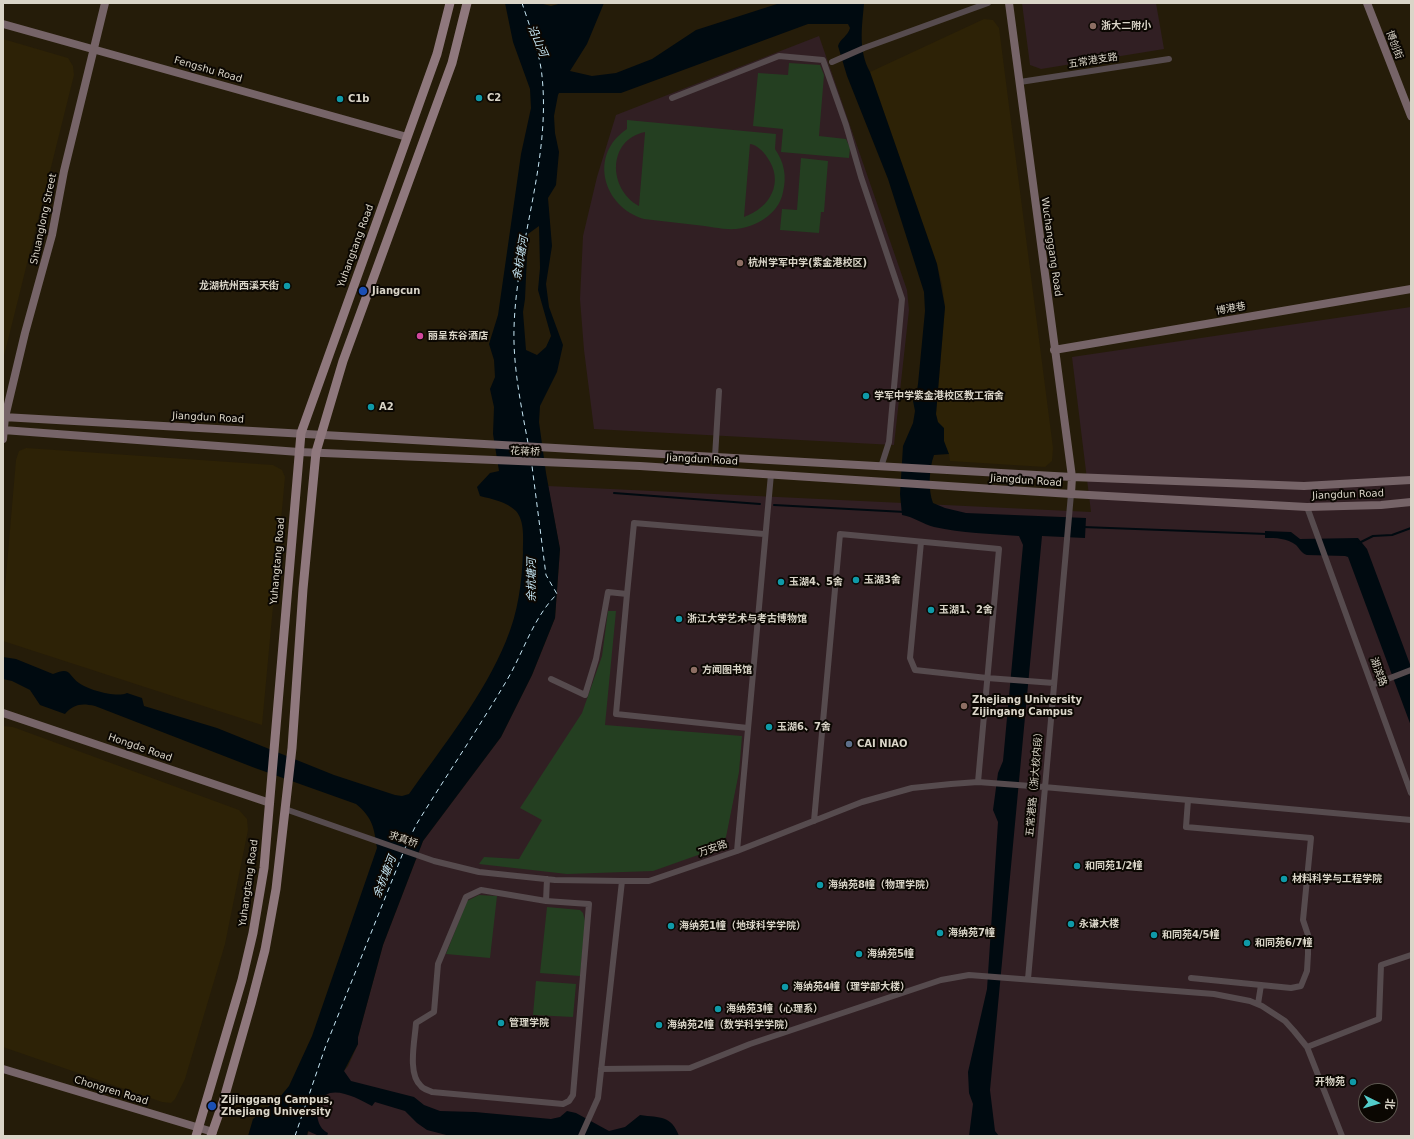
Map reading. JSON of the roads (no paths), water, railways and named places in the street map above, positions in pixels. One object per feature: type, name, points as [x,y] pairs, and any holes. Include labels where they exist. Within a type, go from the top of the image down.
[{"type":"main road","name":"Shuanglong Street","points":[[3,433],[4,417],[52,234],[92,48],[105,3]]},
{"type":"main road","name":"Yuhangtang Road","points":[[197,1132],[242,980],[253,933],[264,868],[301,433],[437,54],[450,3]]},
{"type":"main road","points":[[212,1134],[225,1094],[265,950],[276,889],[292,748],[303,589],[316,452],[320,434],[365,299],[452,62],[467,3]]},
{"type":"main road","name":"Wuchanggang Road","points":[[1009,3],[1072,477],[1071,494]]},
{"type":"main road","name":"博创街","points":[[1367,3],[1411,116]]},
{"type":"main road","name":"Fengshu Road","points":[[3,24],[408,137]]},
{"type":"main road","name":"博港巷","points":[[1054,350],[1411,289]]},
{"type":"main road","name":"Jiangdun Road","points":[[4,417],[412,440]]},
{"type":"main road","points":[[3,433],[316,452]]},
{"type":"main road","name":"花蒋桥","points":[[412,440],[642,453]]},
{"type":"main road","name":"花蒋桥","points":[[316,452],[640,466]]},
{"type":"main road","name":"Jiangdun Road","points":[[642,453],[1072,477],[1304,486],[1411,480]]},
{"type":"main road","name":"Jiangdun Road","points":[[640,466],[1071,494],[1307,506],[1411,502]]},
{"type":"main road","name":"Hongde Road","points":[[3,713],[270,803]]},
{"type":"main road","name":"Chongren Road","points":[[3,1069],[197,1132],[212,1134]]},
{"type":"street","points":[[832,62],[864,48],[988,3]]},
{"type":"street","points":[[672,98],[779,56],[823,60],[846,125],[861,177],[902,299],[889,442],[881,467]]},
{"type":"street","name":"五常港支路","points":[[1020,82],[1169,59]]},
{"type":"street","points":[[715,458],[719,391]]},
{"type":"street","points":[[737,851],[764,534],[771,474]]},
{"type":"street","name":"五常港路（浙大校内段）","points":[[1028,979],[1071,494]]},
{"type":"street","name":"湖滨路","points":[[1307,506],[1375,684],[1410,784],[1411,793]]},
{"type":"street","points":[[748,728],[616,714],[634,523],[764,534]]},
{"type":"street","points":[[814,821],[840,534],[1000,548],[986,678],[978,782]]},
{"type":"street","points":[[921,542],[910,658],[915,670],[986,678],[1054,682]]},
{"type":"street","points":[[551,679],[585,695],[596,659],[608,592],[627,594]]},
{"type":"street","points":[[1375,684],[1411,670]]},
{"type":"street","name":"万安路","points":[[434,861],[479,872],[547,879],[649,881],[737,851],[862,802],[912,788],[978,782],[1411,820]]},
{"type":"street","points":[[1188,800],[1186,827],[1311,838],[1303,920],[1308,936],[1307,971],[1300,986],[1291,988],[1261,986],[1191,978]]},
{"type":"street","name":"求真桥","points":[[285,809],[434,861]]},
{"type":"street","points":[[546,901],[547,879]]},
{"type":"street","points":[[581,1136],[598,1098],[622,881]]},
{"type":"street","points":[[481,890],[546,901],[589,904],[573,1095],[569,1101],[563,1104],[432,1092],[421,1087],[415,1078],[413,1062],[416,1023],[434,1012],[438,964],[466,897],[481,890]]},
{"type":"street","points":[[1308,1047],[1379,1019],[1381,965],[1411,955]]},
{"type":"street","points":[[601,1069],[690,1068],[750,1044],[941,980],[978,974],[1214,994],[1258,1004],[1285,1021],[1308,1047],[1342,1136]]},
{"type":"street","points":[[1258,1004],[1261,986]]},
{"type":"water","points":[[505,3],[539,3],[551,6],[562,3],[604,3],[587,44],[570,71],[592,76],[616,73],[652,59],[696,30],[777,4],[866,3],[864,4],[862,47],[866,64],[937,264],[945,307],[936,414],[938,422],[944,428],[944,441],[949,454],[934,455],[930,479],[930,492],[933,503],[945,508],[966,513],[1086,518],[1085,538],[1042,536],[990,1090],[995,1131],[999,1136],[969,1136],[973,1104],[969,1093],[968,1072],[987,989],[998,822],[993,810],[998,773],[1003,761],[1023,545],[1019,536],[955,531],[930,526],[911,517],[902,515],[900,494],[903,446],[913,423],[915,411],[913,401],[916,396],[918,384],[925,311],[924,292],[888,179],[847,76],[838,46],[840,41],[849,31],[850,28],[848,24],[808,24],[621,93],[559,93],[558,95],[554,116],[555,133],[559,152],[556,185],[548,198],[552,246],[546,284],[549,307],[563,345],[557,372],[540,406],[539,422],[546,473],[560,549],[555,618],[532,675],[501,737],[423,841],[383,945],[358,1037],[358,1044],[344,1071],[351,1081],[414,1097],[424,1105],[440,1111],[475,1112],[551,1119],[560,1117],[567,1111],[576,1113],[609,1131],[625,1127],[640,1115],[659,1117],[669,1121],[676,1129],[679,1136],[450,1136],[427,1130],[417,1123],[405,1111],[375,1102],[372,1106],[352,1096],[335,1092],[322,1098],[317,1112],[319,1123],[322,1129],[328,1133],[327,1136],[319,1136],[308,1131],[307,1136],[248,1136],[253,1119],[279,1098],[289,1086],[312,1036],[377,848],[372,824],[362,809],[356,804],[255,768],[95,706],[78,705],[65,714],[40,705],[30,690],[12,681],[3,679],[3,657],[16,659],[53,674],[66,671],[69,672],[75,680],[83,686],[110,694],[117,695],[127,693],[142,698],[144,706],[217,728],[334,775],[395,795],[402,796],[409,794],[462,720],[497,661],[514,620],[520,586],[523,536],[519,515],[516,511],[504,503],[480,496],[477,487],[490,473],[499,471],[493,434],[494,407],[490,389],[495,377],[494,360],[489,344],[498,315],[521,154],[531,108],[530,89],[513,42]],"holes":[[[539,226],[540,268],[538,290],[551,336],[546,347],[537,355],[526,350],[523,312],[528,234]]]},
{"type":"water","points":[[1265,531],[1291,532],[1300,539],[1358,538],[1367,549],[1411,667],[1411,726],[1348,557],[1307,555],[1289,541],[1277,538],[1265,538]]},
{"type":"waterway","points":[[614,493],[760,504]]},
{"type":"waterway","points":[[774,505],[905,512]]},
{"type":"waterway","points":[[1083,527],[1267,534]]},
{"type":"waterway","points":[[1359,543],[1373,536],[1392,535],[1411,528]]},
{"type":"place","name":"浙大二附小","points":[[1093,26]]},
{"type":"place","name":"C2","points":[[479,98]]},
{"type":"place","name":"C1b","points":[[340,99]]},
{"type":"place","name":"杭州学军中学(紫金港校区)","points":[[740,263]]},
{"type":"place","name":"龙湖杭州西溪天街","points":[[287,286]]},
{"type":"place","name":"Jiangcun","points":[[363,291]]},
{"type":"place","name":"丽呈东谷酒店","points":[[420,336]]},
{"type":"place","name":"学军中学紫金港校区教工宿舍","points":[[866,396]]},
{"type":"place","name":"A2","points":[[371,407]]},
{"type":"place","name":"玉湖3舍","points":[[856,580]]},
{"type":"place","name":"玉湖4、5舍","points":[[781,582]]},
{"type":"place","name":"玉湖1、2舍","points":[[931,610]]},
{"type":"place","name":"浙江大学艺术与考古博物馆","points":[[679,619]]},
{"type":"place","name":"方闻图书馆","points":[[694,670]]},
{"type":"place","name":"Zhejiang University Zijingang Campus","points":[[964,706]]},
{"type":"place","name":"玉湖6、7舍","points":[[769,727]]},
{"type":"place","name":"CAI NIAO","points":[[849,744]]},
{"type":"place","name":"和同苑1/2幢","points":[[1077,866]]},
{"type":"place","name":"材料科学与工程学院","points":[[1284,879]]},
{"type":"place","name":"海纳苑8幢（物理学院）","points":[[820,885]]},
{"type":"place","name":"永谦大楼","points":[[1071,924]]},
{"type":"place","name":"海纳苑1幢（地球科学学院）","points":[[671,926]]},
{"type":"place","name":"海纳苑7幢","points":[[940,933]]},
{"type":"place","name":"和同苑4/5幢","points":[[1154,935]]},
{"type":"place","name":"和同苑6/7幢","points":[[1247,943]]},
{"type":"place","name":"海纳苑5幢","points":[[859,954]]},
{"type":"place","name":"海纳苑4幢（理学部大楼）","points":[[785,987]]},
{"type":"place","name":"海纳苑3幢（心理系）","points":[[718,1009]]},
{"type":"place","name":"管理学院","points":[[501,1023]]},
{"type":"place","name":"海纳苑2幢（数学科学学院）","points":[[659,1025]]},
{"type":"place","name":"开物苑","points":[[1353,1082]]},
{"type":"place","name":"Zijinggang Campus, Zhejiang University","points":[[212,1106]]},
{"type":"water label","name":"沿山河","points":[[537,41]]},
{"type":"water label","name":"余杭塘河","points":[[521,258]]},
{"type":"water label","name":"余杭塘河","points":[[532,580]]},
{"type":"water label","name":"余杭塘河","points":[[385,877]]}]
